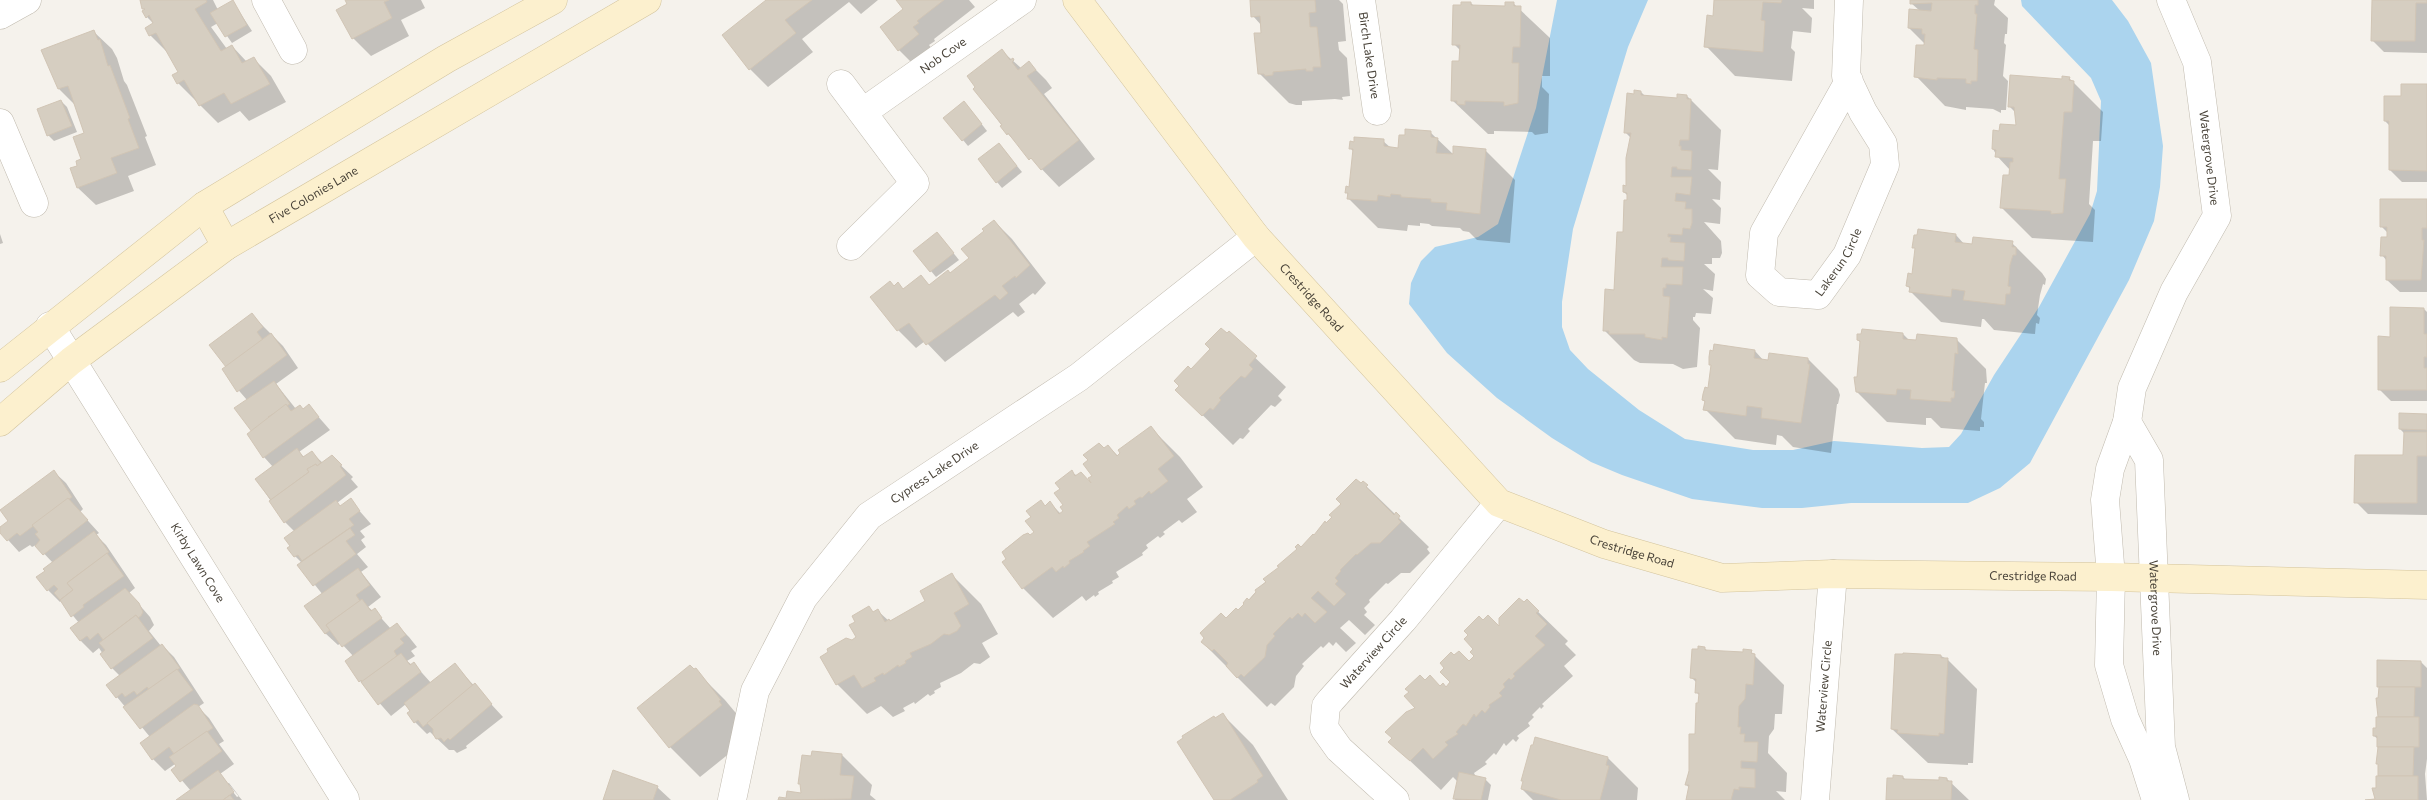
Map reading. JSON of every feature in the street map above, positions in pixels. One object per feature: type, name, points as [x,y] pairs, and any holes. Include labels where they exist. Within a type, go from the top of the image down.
[{"type":"street","points":[[0,15],[27,0]]},
{"type":"street","points":[[266,0],[293,50]]},
{"type":"street","points":[[0,368],[50,326],[204,206],[446,59],[553,0]]},
{"type":"street","name":"Five Colonies Lane","points":[[0,422],[72,361],[226,246],[648,0]]},
{"type":"street","name":"Nob Cove","points":[[863,112],[1022,0]]},
{"type":"street","name":"Crestridge Road","points":[[1077,0],[1256,236],[1499,503],[1604,544],[1722,578],[1833,574],[2110,577],[2427,585]]},
{"type":"street","name":"Birch Lake Drive","points":[[1361,0],[1377,111]]},
{"type":"street","name":"Lakerun Circle","points":[[1848,81],[1764,233],[1760,275],[1779,292],[1818,295],[1847,255],[1884,165],[1883,144],[1863,112],[1846,76],[1849,0]]},
{"type":"street","name":"Watergrove Drive","points":[[2156,800],[2143,759],[2125,719],[2109,665],[2110,577],[2105,500],[2110,468],[2127,422],[2132,388],[2174,292],[2217,216],[2197,62],[2171,0]]},
{"type":"street","points":[[841,84],[914,183],[851,246]]},
{"type":"street","points":[[0,123],[34,203]]},
{"type":"street","points":[[204,206],[226,246]]},
{"type":"street","name":"Cypress Lake Drive","points":[[732,800],[755,691],[803,598],[869,516],[1079,377],[1256,236]]},
{"type":"street","name":"Kirby Lawn Cove","points":[[50,326],[345,799]]},
{"type":"street","name":"Watergrove Drive","points":[[2127,422],[2149,460],[2152,579],[2161,747],[2176,800]]},
{"type":"street","name":"Waterview Circle","points":[[1395,800],[1339,749],[1324,728],[1326,706],[1403,620],[1499,503]]},
{"type":"street","name":"Waterview Circle","points":[[1815,800],[1833,574]]},
{"type":"water","points":[[1557,0],[1648,0],[1628,47],[1573,229],[1562,302],[1562,327],[1570,350],[1588,369],[1639,410],[1685,439],[1753,450],[1793,450],[1834,441],[1922,448],[1949,447],[1961,434],[1994,375],[2039,307],[2090,214],[2097,191],[2101,101],[2091,78],[2022,6],[2021,0],[2112,0],[2128,21],[2151,63],[2163,146],[2160,187],[2154,221],[2129,280],[2030,463],[2000,488],[1968,503],[1851,503],[1802,508],[1762,508],[1692,499],[1622,475],[1591,462],[1552,438],[1497,398],[1447,353],[1409,304],[1411,283],[1421,261],[1435,247],[1478,237],[1498,224],[1536,108]]},
{"type":"building","points":[[140,0],[206,0],[207,2],[195,9],[221,51],[232,45],[242,63],[254,57],[270,84],[231,104],[224,93],[199,106],[184,80],[177,84],[172,75],[178,72],[156,33],[149,36],[145,28],[153,23],[149,15],[146,18],[142,11],[145,9],[142,9]]},
{"type":"building","points":[[233,0],[247,25],[225,37],[210,13]]},
{"type":"building","points":[[345,0],[389,0],[384,2],[392,18],[352,39],[336,10],[347,4]]},
{"type":"building","points":[[766,0],[812,0],[785,20],[796,33],[749,70],[722,35]]},
{"type":"building","points":[[896,0],[944,0],[917,21],[919,23],[913,27],[919,34],[898,51],[880,27],[903,9]]},
{"type":"building","points":[[1250,0],[1315,0],[1316,12],[1309,13],[1310,27],[1317,27],[1321,67],[1313,67],[1313,71],[1306,71],[1306,69],[1273,72],[1273,75],[1265,76],[1264,74],[1258,74],[1254,33],[1261,33],[1260,16],[1251,17]]},
{"type":"building","points":[[1714,0],[1782,0],[1781,3],[1763,2],[1761,20],[1765,21],[1763,52],[1704,47],[1707,15],[1713,16]]},
{"type":"building","points":[[1910,0],[1978,0],[1978,5],[1975,5],[1975,14],[1977,14],[1974,49],[1978,50],[1977,81],[1971,81],[1971,84],[1966,83],[1966,79],[1937,78],[1937,80],[1914,77],[1916,45],[1924,45],[1925,34],[1922,34],[1922,29],[1908,28],[1909,9],[1931,11],[1932,3],[1910,4]]},
{"type":"building","points":[[2372,0],[2427,0],[2427,3],[2416,3],[2415,41],[2371,41]]},
{"type":"building","points":[[1461,2],[1471,2],[1471,5],[1505,6],[1505,2],[1514,2],[1514,6],[1521,6],[1520,47],[1513,47],[1512,63],[1519,63],[1518,103],[1504,106],[1504,102],[1465,101],[1465,105],[1457,104],[1457,101],[1451,101],[1452,61],[1459,61],[1460,45],[1452,45],[1453,5],[1461,5]]},
{"type":"building","points":[[94,30],[98,40],[100,39],[108,66],[110,65],[139,148],[111,158],[117,173],[77,188],[70,168],[77,166],[76,161],[81,159],[73,137],[84,133],[68,86],[58,89],[41,50]]},
{"type":"building","points":[[1002,49],[1010,60],[1013,58],[1012,62],[1018,70],[1029,61],[1036,70],[1027,76],[1079,140],[1041,170],[1031,158],[1029,160],[1008,133],[1007,135],[1000,126],[1002,125],[973,89],[975,87],[967,76]]},
{"type":"building","points":[[2010,75],[2062,79],[2062,76],[2070,77],[2069,80],[2074,81],[2072,112],[2064,112],[2059,179],[2066,179],[2063,213],[2051,214],[2051,211],[2000,208],[2003,175],[2009,175],[2010,162],[2013,162],[2013,158],[1995,157],[1996,150],[1992,149],[1993,130],[1999,131],[2000,124],[2016,125],[2014,107],[2008,107]]},
{"type":"building","points":[[2401,84],[2427,84],[2427,171],[2389,170],[2389,121],[2384,121],[2384,96],[2401,96]]},
{"type":"building","points":[[1634,90],[1641,91],[1641,95],[1677,98],[1677,94],[1687,95],[1687,99],[1691,99],[1689,140],[1680,140],[1679,146],[1681,146],[1681,150],[1692,151],[1691,170],[1672,167],[1671,177],[1692,177],[1690,195],[1676,193],[1675,201],[1686,202],[1685,209],[1692,209],[1692,223],[1690,229],[1683,228],[1682,235],[1668,234],[1668,237],[1671,237],[1670,242],[1685,243],[1684,261],[1662,258],[1661,267],[1683,267],[1682,285],[1666,284],[1666,288],[1663,288],[1663,296],[1670,297],[1667,338],[1662,337],[1662,340],[1645,337],[1645,334],[1609,334],[1609,331],[1603,331],[1605,289],[1614,290],[1617,232],[1623,232],[1624,200],[1627,200],[1627,193],[1623,192],[1623,185],[1626,186],[1626,158],[1631,133],[1624,133],[1627,93],[1634,94]]},
{"type":"building","points":[[61,100],[72,126],[47,136],[37,109]]},
{"type":"building","points":[[964,101],[982,124],[962,141],[943,118]]},
{"type":"building","points":[[1405,129],[1431,131],[1431,137],[1438,138],[1436,153],[1453,154],[1453,146],[1486,149],[1480,214],[1446,210],[1447,203],[1431,202],[1431,199],[1401,197],[1401,195],[1391,194],[1390,197],[1378,195],[1377,201],[1347,199],[1348,193],[1345,193],[1346,186],[1349,187],[1353,149],[1349,149],[1350,141],[1354,142],[1354,137],[1384,139],[1384,146],[1398,148],[1399,135],[1405,135]]},
{"type":"building","points":[[999,143],[1017,166],[996,183],[978,159]]},
{"type":"building","points":[[2380,199],[2427,199],[2427,228],[2422,228],[2422,240],[2424,240],[2421,280],[2386,280],[2386,256],[2380,256],[2381,237],[2387,237],[2387,227],[2380,227]]},
{"type":"building","points":[[994,220],[1030,265],[1016,278],[1015,276],[1002,286],[1008,293],[1000,300],[995,295],[926,345],[909,323],[897,331],[870,297],[890,281],[894,286],[898,282],[903,289],[921,275],[929,285],[948,270],[950,273],[969,258],[961,249],[984,231],[982,229]]},
{"type":"building","points":[[1918,229],[1956,234],[1955,242],[1972,244],[1973,237],[2013,241],[2012,247],[2016,247],[2016,255],[2013,255],[2010,265],[2008,286],[2011,287],[2010,294],[2006,294],[2005,305],[1963,300],[1965,291],[1952,289],[1951,297],[1909,292],[1910,287],[1906,286],[1908,273],[1912,274],[1915,248],[1912,248],[1914,235],[1917,235]]},
{"type":"building","points":[[937,232],[954,253],[930,272],[913,251]]},
{"type":"building","points":[[2390,307],[2424,308],[2424,334],[2427,334],[2427,357],[2424,357],[2424,368],[2427,368],[2427,390],[2378,390],[2378,336],[2390,337]]},
{"type":"building","points":[[252,313],[263,327],[257,332],[263,340],[226,367],[209,345]]},
{"type":"building","points":[[1221,328],[1227,333],[1229,331],[1257,356],[1249,365],[1253,369],[1245,378],[1241,376],[1219,398],[1221,400],[1213,410],[1210,408],[1202,416],[1175,390],[1179,386],[1174,381],[1188,366],[1191,369],[1210,349],[1205,344]]},
{"type":"building","points":[[1862,329],[1903,333],[1903,339],[1916,340],[1917,334],[1957,338],[1958,354],[1955,353],[1952,391],[1955,391],[1951,402],[1910,399],[1911,390],[1897,389],[1896,395],[1856,392],[1854,377],[1857,377],[1860,341],[1857,340],[1857,334],[1861,334]]},
{"type":"building","points":[[271,333],[287,355],[237,392],[222,369]]},
{"type":"building","points":[[1714,344],[1755,350],[1754,358],[1768,360],[1769,353],[1808,358],[1808,364],[1810,364],[1801,423],[1761,418],[1762,408],[1747,406],[1746,416],[1703,410],[1705,401],[1702,400],[1703,394],[1705,387],[1708,388],[1711,365],[1709,365],[1710,350],[1713,351]]},
{"type":"building","points":[[274,381],[290,404],[268,417],[270,418],[252,432],[234,408]]},
{"type":"building","points":[[286,404],[291,411],[300,405],[303,409],[309,404],[319,417],[263,458],[247,434]]},
{"type":"building","points":[[2399,413],[2427,414],[2427,430],[2399,429]]},
{"type":"building","points":[[1151,426],[1174,456],[1158,469],[1168,481],[1151,494],[1149,491],[1142,498],[1140,497],[1134,501],[1136,504],[1129,509],[1127,506],[1117,515],[1119,518],[1113,522],[1115,524],[1087,542],[1090,546],[1069,561],[1070,563],[1064,568],[1063,566],[1056,572],[1052,567],[1022,589],[1002,562],[1006,559],[1002,552],[1023,535],[1028,533],[1030,535],[1034,532],[1025,521],[1031,517],[1026,511],[1041,500],[1045,506],[1050,501],[1059,514],[1063,511],[1060,507],[1063,505],[1054,493],[1060,489],[1055,483],[1072,470],[1075,476],[1081,472],[1091,483],[1088,478],[1092,476],[1083,464],[1088,460],[1083,455],[1099,443],[1104,448],[1108,445],[1117,456],[1120,453],[1118,450]]},
{"type":"building","points":[[2404,432],[2427,432],[2427,456],[2417,456],[2417,503],[2354,503],[2355,455],[2403,455]]},
{"type":"building","points":[[297,448],[303,457],[312,451],[321,463],[307,469],[309,472],[271,500],[255,479]]},
{"type":"building","points":[[332,455],[342,465],[340,466],[346,475],[284,523],[269,501],[309,472],[307,469],[316,464],[317,466]]},
{"type":"building","points":[[54,470],[72,497],[20,536],[17,533],[7,541],[0,533],[0,527],[8,521],[0,510]]},
{"type":"building","points":[[1356,479],[1368,485],[1366,487],[1394,515],[1396,512],[1400,516],[1398,519],[1401,522],[1380,543],[1371,543],[1356,554],[1340,570],[1335,578],[1338,581],[1335,584],[1346,594],[1334,606],[1318,591],[1311,598],[1327,612],[1315,623],[1305,613],[1302,617],[1298,613],[1292,619],[1290,617],[1273,634],[1275,636],[1267,645],[1265,657],[1244,677],[1241,674],[1237,678],[1226,666],[1228,663],[1214,649],[1212,651],[1201,642],[1204,638],[1200,633],[1221,613],[1226,618],[1236,608],[1238,610],[1247,598],[1249,600],[1256,592],[1255,590],[1266,582],[1263,579],[1279,567],[1277,566],[1297,549],[1295,547],[1298,544],[1301,547],[1325,521],[1326,523],[1332,517],[1329,515],[1341,504],[1336,499]]},
{"type":"building","points":[[68,498],[88,520],[43,555],[35,546],[40,540],[35,534],[38,532],[32,525]]},
{"type":"building","points":[[351,498],[360,511],[349,519],[354,525],[302,561],[298,555],[294,557],[287,548],[290,546],[284,538],[336,500],[340,506]]},
{"type":"building","points":[[350,528],[355,535],[346,541],[356,554],[313,586],[297,565]]},
{"type":"building","points":[[94,531],[109,552],[67,583],[73,590],[60,600],[54,593],[58,589],[54,585],[47,591],[36,577],[45,571],[43,569]]},
{"type":"building","points":[[107,553],[124,576],[83,605],[84,607],[71,617],[60,600],[73,590],[67,583]]},
{"type":"building","points":[[358,568],[370,585],[356,595],[360,601],[326,625],[330,630],[325,634],[304,606]]},
{"type":"building","points":[[952,573],[969,604],[954,613],[961,626],[957,631],[949,635],[944,634],[931,644],[910,653],[912,657],[905,661],[906,663],[899,667],[898,665],[884,675],[883,673],[874,678],[876,681],[862,688],[854,675],[836,685],[820,657],[828,652],[827,649],[846,638],[852,640],[856,637],[849,625],[855,622],[852,616],[869,606],[873,612],[878,609],[885,622],[889,619],[890,621],[925,601],[920,591]]},
{"type":"building","points":[[125,588],[139,603],[143,612],[141,616],[138,618],[136,615],[103,640],[98,633],[90,640],[87,636],[80,641],[70,628]]},
{"type":"building","points":[[1519,598],[1524,602],[1527,599],[1539,611],[1536,613],[1547,624],[1535,636],[1545,645],[1513,674],[1515,676],[1511,680],[1509,678],[1503,684],[1505,687],[1499,693],[1502,696],[1489,705],[1490,707],[1485,713],[1482,710],[1476,717],[1474,714],[1466,726],[1463,724],[1456,732],[1458,734],[1445,742],[1448,745],[1433,759],[1423,748],[1410,761],[1388,742],[1392,738],[1385,732],[1406,712],[1415,708],[1404,696],[1409,692],[1405,689],[1420,675],[1425,680],[1430,675],[1440,686],[1443,683],[1446,687],[1450,682],[1440,672],[1444,668],[1440,663],[1451,652],[1454,655],[1459,651],[1469,661],[1474,656],[1470,652],[1473,649],[1464,639],[1468,635],[1464,631],[1479,616],[1483,620],[1488,615],[1499,626],[1499,618]]},
{"type":"building","points":[[362,599],[371,611],[375,608],[382,618],[342,647],[326,625]]},
{"type":"building","points":[[136,615],[153,638],[111,669],[100,654],[105,650],[99,643]]},
{"type":"building","points":[[397,623],[406,635],[400,639],[404,643],[394,651],[397,656],[362,682],[361,680],[359,682],[345,661]]},
{"type":"building","points":[[162,644],[180,668],[149,690],[147,687],[137,695],[134,691],[125,697],[122,693],[116,698],[106,685]]},
{"type":"building","points":[[1698,646],[1705,647],[1705,650],[1743,652],[1743,649],[1752,650],[1751,653],[1755,654],[1753,685],[1746,684],[1745,699],[1739,706],[1738,727],[1741,727],[1740,734],[1745,734],[1744,742],[1758,742],[1757,762],[1741,761],[1741,768],[1755,769],[1755,788],[1739,787],[1739,790],[1734,789],[1731,800],[1686,800],[1689,785],[1685,785],[1689,771],[1689,734],[1695,734],[1696,703],[1698,703],[1699,693],[1695,693],[1696,679],[1690,678],[1692,649],[1698,649]]},
{"type":"building","points":[[401,653],[410,665],[414,662],[421,672],[378,705],[361,682]]},
{"type":"building","points":[[1895,654],[1941,655],[1941,658],[1948,658],[1944,734],[1939,733],[1939,736],[1897,733],[1898,730],[1891,729]]},
{"type":"building","points":[[2377,660],[2421,661],[2421,687],[2377,687]]},
{"type":"building","points":[[455,663],[473,686],[423,727],[418,720],[414,723],[407,713],[410,711],[404,703]]},
{"type":"building","points":[[690,665],[694,669],[696,668],[721,700],[719,701],[722,705],[669,748],[637,708]]},
{"type":"building","points":[[177,669],[193,690],[140,729],[123,707]]},
{"type":"building","points":[[475,683],[492,704],[450,740],[448,738],[444,742],[441,738],[436,739],[433,729],[427,723]]},
{"type":"building","points":[[2379,687],[2415,687],[2414,717],[2378,717],[2376,698],[2378,698]]},
{"type":"building","points":[[194,704],[198,705],[213,728],[174,754],[169,747],[152,760],[140,743]]},
{"type":"building","points":[[1223,713],[1263,776],[1257,780],[1258,782],[1230,800],[1214,800],[1177,742],[1183,738],[1182,736],[1214,716],[1215,718]]},
{"type":"building","points":[[2376,717],[2419,717],[2419,747],[2377,747],[2377,736],[2373,736],[2373,728],[2376,728]]},
{"type":"building","points":[[207,731],[222,751],[180,782],[171,770],[176,766],[169,757]]},
{"type":"building","points":[[1535,737],[1608,757],[1606,765],[1609,766],[1600,800],[1561,800],[1521,789],[1523,781],[1521,781]]},
{"type":"building","points":[[2378,747],[2414,747],[2413,776],[2378,776],[2378,764],[2376,764]]},
{"type":"building","points":[[812,751],[842,754],[840,775],[854,776],[851,799],[778,800],[779,797],[786,798],[787,791],[801,793],[800,784],[798,784],[802,755],[811,756]]},
{"type":"building","points":[[218,770],[234,792],[223,800],[176,800]]},
{"type":"building","points":[[613,770],[658,786],[653,800],[603,800]]},
{"type":"building","points":[[1459,772],[1486,778],[1481,800],[1453,799]]},
{"type":"building","points":[[1893,775],[1903,776],[1903,779],[1939,780],[1939,777],[1947,778],[1947,781],[1952,781],[1951,800],[1886,800],[1887,778],[1893,778]]},
{"type":"building","points":[[2376,776],[2418,776],[2418,800],[2365,800],[2375,799],[2372,788],[2376,788]]},
{"type":"building","points":[[230,795],[234,800],[223,800]]}]
